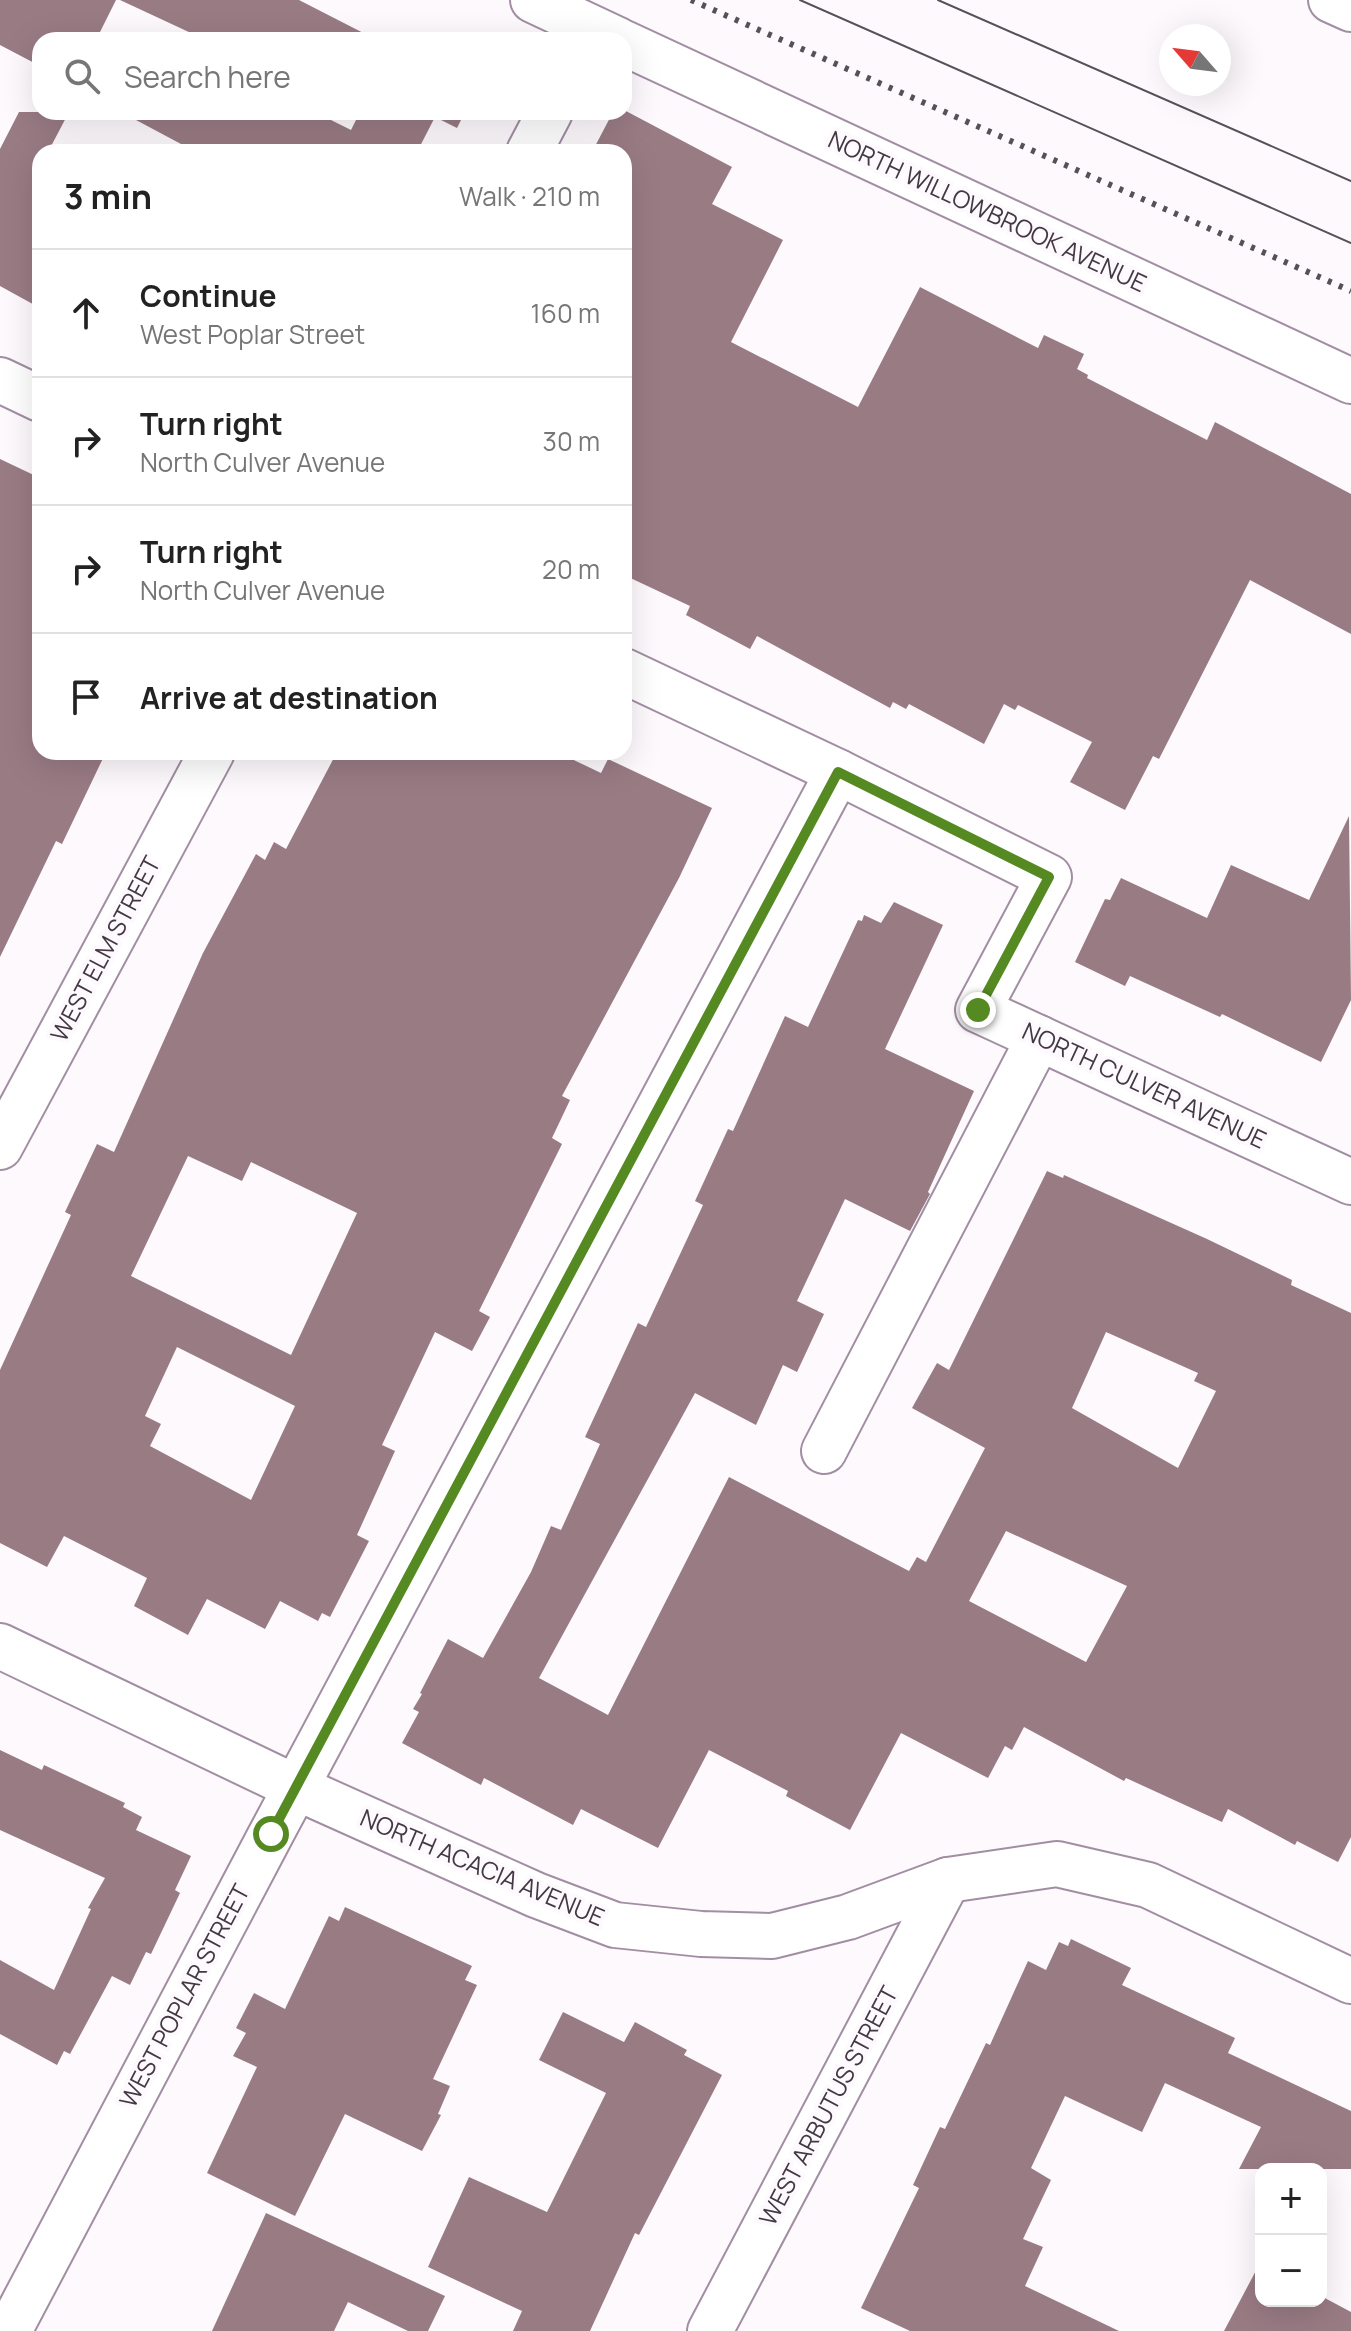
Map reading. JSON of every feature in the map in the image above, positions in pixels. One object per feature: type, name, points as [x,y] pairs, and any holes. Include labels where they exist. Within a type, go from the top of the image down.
[{"type":"street","name":"NORTH WILLOWBROOK AVENUE","points":[[533,0],[606,30]]},
{"type":"street","points":[[1331,0],[1351,9]]},
{"type":"street","name":"NORTH WILLOWBROOK AVENUE","points":[[632,42],[1351,381]]},
{"type":"street","points":[[533,144],[546,120]]},
{"type":"street","points":[[0,380],[32,395]]},
{"type":"street","name":"NORTH CULVER AVENUE","points":[[632,675],[838,772],[1049,877],[978,1010],[1351,1182]]},
{"type":"street","name":"WEST ELM STREET","points":[[0,1147],[208,760]]},
{"type":"street","name":"WEST POPLAR STREET","points":[[9,2331],[295,1787],[838,772]]},
{"type":"street","points":[[824,1451],[1039,1038]]},
{"type":"street","name":"NORTH ACACIA AVENUE","points":[[0,1646],[295,1787],[536,1895],[615,1925],[701,1934],[772,1936],[848,1917],[948,1880],[1057,1864],[1148,1885],[1351,1981]]},
{"type":"street","name":"WEST ARBUTUS STREET","points":[[710,2331],[948,1880]]},
{"type":"building","points":[[0,0],[116,0],[100,32],[32,32],[32,62],[0,45]]},
{"type":"building","points":[[120,0],[299,0],[361,32],[189,32]]},
{"type":"building","points":[[19,112],[32,112],[32,120],[65,120],[52,144],[32,144],[32,304],[0,286],[0,149]]},
{"type":"building","points":[[632,114],[732,167],[712,204],[783,240],[731,342],[858,407],[920,287],[1038,348],[1044,335],[1084,354],[1077,369],[1088,375],[1087,378],[1207,440],[1215,422],[1351,494],[1351,634],[1250,580],[1159,759],[1153,756],[1125,810],[1070,782],[1092,742],[1018,705],[1015,710],[1004,704],[984,744],[909,704],[906,709],[893,702],[890,708],[757,636],[750,649],[686,615],[690,606],[632,579],[632,144],[596,144],[609,120],[632,120]]},
{"type":"building","points":[[136,120],[331,120],[351,130],[356,120],[433,120],[421,144],[181,144]]},
{"type":"building","points":[[441,120],[461,120],[457,128]]},
{"type":"building","points":[[0,459],[32,474],[32,760],[102,760],[62,844],[56,841],[0,957]]},
{"type":"building","points":[[333,760],[574,760],[601,773],[610,760],[712,808],[679,878],[562,1096],[570,1100],[552,1138],[562,1144],[479,1311],[490,1317],[472,1351],[435,1332],[382,1445],[395,1451],[357,1535],[369,1541],[330,1617],[322,1613],[318,1621],[280,1601],[265,1629],[207,1599],[188,1635],[134,1606],[147,1578],[64,1536],[47,1567],[0,1543],[0,1370],[71,1215],[65,1212],[97,1144],[114,1152],[203,953],[256,854],[265,860],[274,842],[286,849]],"holes":[[[188,1156],[242,1181],[251,1162],[357,1213],[291,1355],[131,1276]],[[177,1347],[295,1406],[251,1500],[150,1446],[161,1424],[145,1416]]]},
{"type":"building","points":[[1349,816],[1351,1000],[1321,1062],[1222,1014],[1220,1017],[1130,976],[1125,986],[1075,962],[1105,899],[1110,900],[1121,878],[1207,918],[1231,865],[1309,900]]},
{"type":"building","points":[[894,902],[943,925],[885,1049],[974,1091],[928,1192],[930,1194],[910,1231],[845,1199],[797,1301],[824,1314],[797,1372],[783,1365],[756,1425],[695,1393],[539,1678],[608,1715],[729,1477],[909,1571],[917,1557],[926,1562],[985,1448],[912,1408],[937,1363],[949,1370],[1047,1171],[1063,1178],[1064,1175],[1207,1239],[1292,1280],[1291,1285],[1351,1313],[1351,1837],[1338,1862],[1297,1841],[1295,1845],[1228,1809],[1222,1822],[1126,1778],[1124,1781],[1024,1727],[1012,1750],[1005,1746],[988,1778],[901,1733],[850,1830],[786,1796],[788,1791],[709,1750],[658,1848],[581,1809],[573,1825],[484,1778],[481,1785],[402,1743],[419,1712],[413,1709],[420,1693],[448,1639],[483,1658],[531,1572],[551,1526],[561,1530],[600,1444],[585,1437],[638,1323],[646,1327],[703,1205],[695,1201],[728,1129],[733,1131],[785,1016],[808,1027],[858,920],[862,921],[864,915],[881,923]],"holes":[[[1106,1332],[1198,1373],[1194,1381],[1216,1391],[1178,1468],[1072,1408]],[[1006,1531],[1127,1586],[1086,1662],[969,1601]]]},
{"type":"building","points":[[0,1750],[42,1770],[44,1765],[125,1803],[123,1807],[142,1817],[136,1830],[191,1856],[175,1890],[180,1893],[151,1954],[146,1952],[130,1985],[112,1976],[70,2054],[64,2051],[57,2065],[0,2034],[0,1960],[54,1990],[91,1909],[88,1908],[105,1878],[0,1830]]},
{"type":"building","points":[[345,1907],[472,1966],[465,1980],[477,1985],[433,2079],[450,2086],[438,2114],[441,2115],[422,2151],[345,2114],[295,2216],[207,2173],[257,2067],[233,2056],[246,2033],[236,2028],[254,1993],[285,2009],[329,1916],[339,1921]]},
{"type":"building","points":[[1071,1939],[1131,1968],[1122,1985],[1235,2038],[1228,2053],[1351,2111],[1351,2169],[1327,2169],[1327,2163],[1255,2163],[1255,2169],[1239,2169],[1261,2127],[1165,2083],[1142,2132],[1065,2096],[1031,2168],[1051,2180],[1023,2239],[1043,2247],[1025,2286],[1119,2331],[910,2331],[861,2308],[919,2188],[913,2185],[940,2127],[945,2129],[986,2043],[990,2045],[1028,1961],[1046,1970],[1059,1942],[1068,1946]]},
{"type":"building","points":[[563,2012],[624,2042],[635,2022],[687,2050],[684,2055],[722,2075],[639,2235],[635,2233],[590,2331],[513,2331],[522,2311],[428,2267],[469,2177],[547,2212],[606,2093],[539,2060]]},
{"type":"building","points":[[266,2213],[445,2296],[428,2331],[408,2331],[348,2302],[334,2331],[212,2331]]},
{"type":"building","points":[[1255,2272],[1255,2307],[1327,2307],[1327,2299],[1351,2312],[1351,2331],[1224,2331]]},
{"type":"tram line","points":[[800,0],[1351,243]]},
{"type":"tram line","points":[[938,0],[1351,181]]},
{"type":"railway","points":[[691,0],[1351,291]]},
{"type":"route","points":[[271,1834],[838,772],[1049,877],[978,1010]]}]
